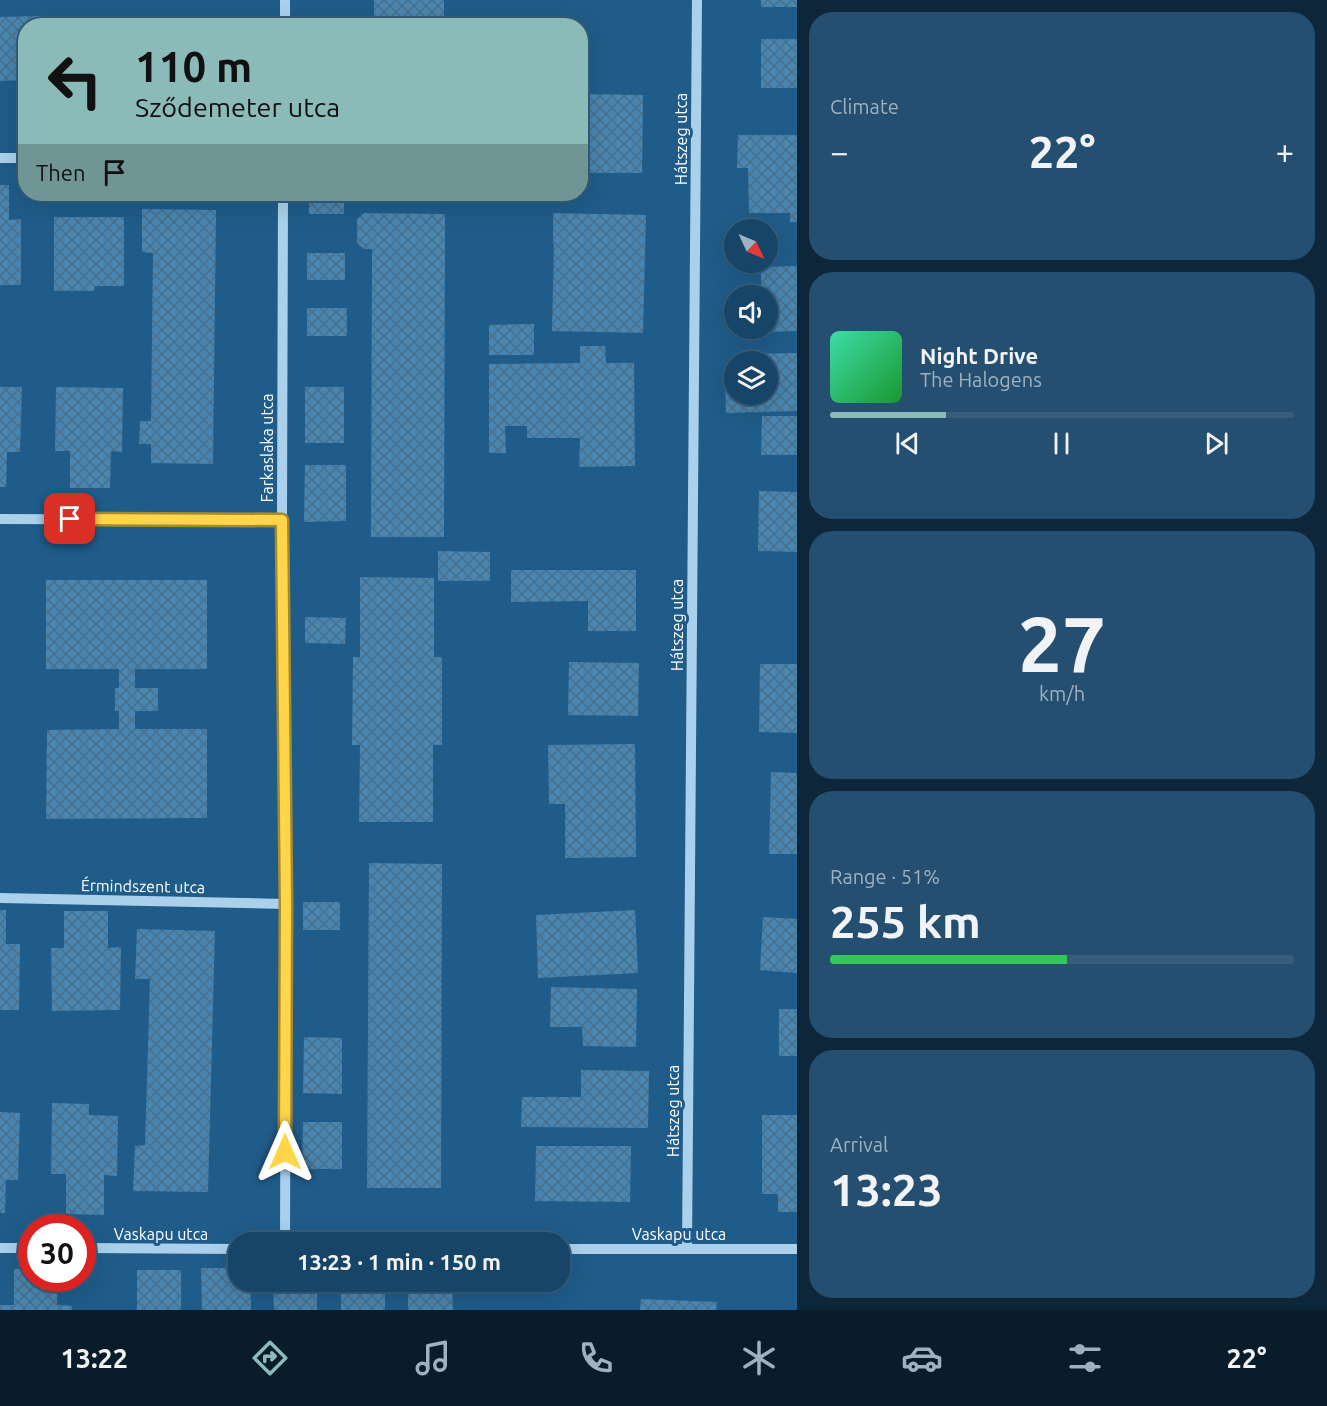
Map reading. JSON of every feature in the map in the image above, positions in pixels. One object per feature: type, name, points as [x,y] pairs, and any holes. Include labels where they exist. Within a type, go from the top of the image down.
[{"type":"street","points":[[285,0],[285,18]]},
{"type":"street","name":"Hátszeg utca","points":[[687,1250],[697,0]]},
{"type":"street","points":[[0,158],[18,158]]},
{"type":"street","name":"Farkaslaka utca","points":[[283,201],[285,1232]]},
{"type":"street","points":[[0,519],[282,520]]},
{"type":"street","name":"Érmindszent utca","points":[[0,898],[286,904]]},
{"type":"street","points":[[0,1248],[18,1248]]},
{"type":"street","name":"Vaskapu utca","points":[[96,1248],[228,1249]]},
{"type":"street","name":"Vaskapu utca","points":[[570,1249],[797,1250]]},
{"type":"building","points":[[374,0],[444,0],[444,18],[374,18]]},
{"type":"building","points":[[761,0],[797,0],[797,7],[761,7]]},
{"type":"building","points":[[40,16],[40,18],[18,18],[18,80],[0,81],[0,17]]},
{"type":"building","points":[[761,39],[797,39],[797,88],[761,88]]},
{"type":"building","points":[[588,94],[643,95],[642,173],[588,173]]},
{"type":"building","points":[[738,135],[797,135],[797,222],[790,222],[790,213],[749,213],[748,168],[737,168]]},
{"type":"building","points":[[0,185],[9,185],[9,220],[21,219],[21,285],[0,285]]},
{"type":"building","points":[[309,201],[344,201],[344,214],[309,214]]},
{"type":"building","points":[[142,209],[216,210],[213,464],[151,463],[151,444],[139,444],[140,421],[151,421],[153,253],[142,252]]},
{"type":"building","points":[[364,213],[445,214],[444,537],[371,537],[372,249],[364,249],[357,243],[357,219]]},
{"type":"building","points":[[553,213],[646,215],[643,333],[552,331]]},
{"type":"building","points":[[54,217],[124,217],[124,286],[95,286],[94,291],[54,291]]},
{"type":"building","points":[[307,253],[345,253],[345,280],[307,280]]},
{"type":"building","points":[[797,266],[797,331],[778,332],[778,285],[761,285],[761,273],[778,273],[778,267]]},
{"type":"building","points":[[307,308],[347,308],[347,336],[307,336]]},
{"type":"building","points":[[534,324],[534,355],[489,355],[489,325]]},
{"type":"building","points":[[580,346],[605,346],[606,363],[634,363],[635,466],[579,467],[580,438],[527,438],[527,426],[505,426],[506,453],[489,453],[489,364],[580,363]]},
{"type":"building","points":[[778,353],[797,353],[797,411],[726,413],[726,405],[778,405]]},
{"type":"building","points":[[0,387],[22,387],[20,452],[7,452],[6,487],[0,487]]},
{"type":"building","points":[[56,387],[123,388],[122,452],[111,451],[110,488],[70,488],[70,451],[55,451]]},
{"type":"building","points":[[305,387],[344,387],[344,443],[305,443]]},
{"type":"building","points":[[762,416],[797,416],[797,455],[761,455]]},
{"type":"building","points":[[305,465],[346,465],[346,521],[304,522]]},
{"type":"building","points":[[759,491],[797,492],[797,552],[758,551]]},
{"type":"building","points":[[438,551],[490,552],[490,581],[438,581]]},
{"type":"building","points":[[511,570],[636,570],[636,631],[588,631],[588,601],[511,602]]},
{"type":"building","points":[[360,577],[434,578],[434,657],[442,657],[442,745],[433,745],[433,822],[359,822],[360,745],[352,745],[353,657],[360,657]]},
{"type":"building","points":[[46,580],[207,580],[207,669],[135,669],[135,688],[158,688],[158,711],[135,711],[135,729],[207,729],[207,818],[46,819],[47,730],[119,729],[119,711],[115,711],[115,688],[119,688],[119,669],[46,669]]},
{"type":"building","points":[[305,617],[346,618],[345,644],[305,643]]},
{"type":"building","points":[[569,662],[639,663],[638,716],[568,715]]},
{"type":"building","points":[[760,664],[797,664],[797,733],[759,732]]},
{"type":"building","points":[[635,744],[636,857],[565,858],[565,804],[549,804],[548,745]]},
{"type":"building","points":[[771,772],[797,773],[797,854],[769,854]]},
{"type":"building","points":[[369,863],[442,864],[441,1188],[367,1188]]},
{"type":"building","points":[[303,902],[340,902],[340,930],[303,930]]},
{"type":"building","points":[[0,910],[6,910],[6,944],[20,944],[19,1010],[0,1010]]},
{"type":"building","points":[[635,910],[638,973],[538,978],[536,915]]},
{"type":"building","points":[[64,911],[108,911],[108,948],[121,947],[120,1010],[52,1011],[51,948],[64,948]]},
{"type":"building","points":[[763,917],[797,919],[797,973],[760,970]]},
{"type":"building","points":[[137,929],[215,931],[208,1192],[133,1191],[135,1146],[145,1145],[150,979],[135,979]]},
{"type":"building","points":[[551,987],[637,989],[636,1047],[583,1046],[582,1027],[550,1027]]},
{"type":"building","points":[[779,1009],[797,1009],[797,1056],[779,1056]]},
{"type":"building","points":[[304,1037],[342,1038],[342,1094],[303,1093]]},
{"type":"building","points":[[581,1070],[649,1071],[648,1128],[521,1127],[522,1097],[581,1097]]},
{"type":"building","points":[[52,1103],[89,1104],[89,1115],[118,1116],[117,1176],[104,1175],[104,1215],[66,1214],[66,1174],[51,1174]]},
{"type":"building","points":[[0,1112],[20,1113],[18,1180],[6,1180],[5,1213],[0,1213]]},
{"type":"building","points":[[762,1115],[797,1115],[797,1212],[778,1212],[778,1194],[762,1194]]},
{"type":"building","points":[[303,1122],[342,1122],[342,1169],[302,1169]]},
{"type":"building","points":[[536,1146],[631,1146],[630,1202],[535,1201]]},
{"type":"building","points":[[201,1268],[228,1268],[228,1292],[251,1292],[251,1310],[202,1310]]},
{"type":"building","points":[[14,1269],[18,1269],[18,1292],[57,1292],[57,1305],[72,1306],[72,1310],[0,1310],[0,1305],[14,1305]]},
{"type":"building","points":[[137,1270],[181,1270],[181,1310],[137,1310]]},
{"type":"building","points":[[273,1292],[317,1292],[317,1310],[274,1310]]},
{"type":"building","points":[[341,1292],[385,1292],[385,1310],[341,1310]]},
{"type":"building","points":[[408,1292],[452,1292],[453,1310],[408,1310]]},
{"type":"building","points":[[641,1299],[717,1302],[716,1310],[640,1310]]},
{"type":"route","points":[[70,519],[282,520],[286,904],[285,1152]]}]
